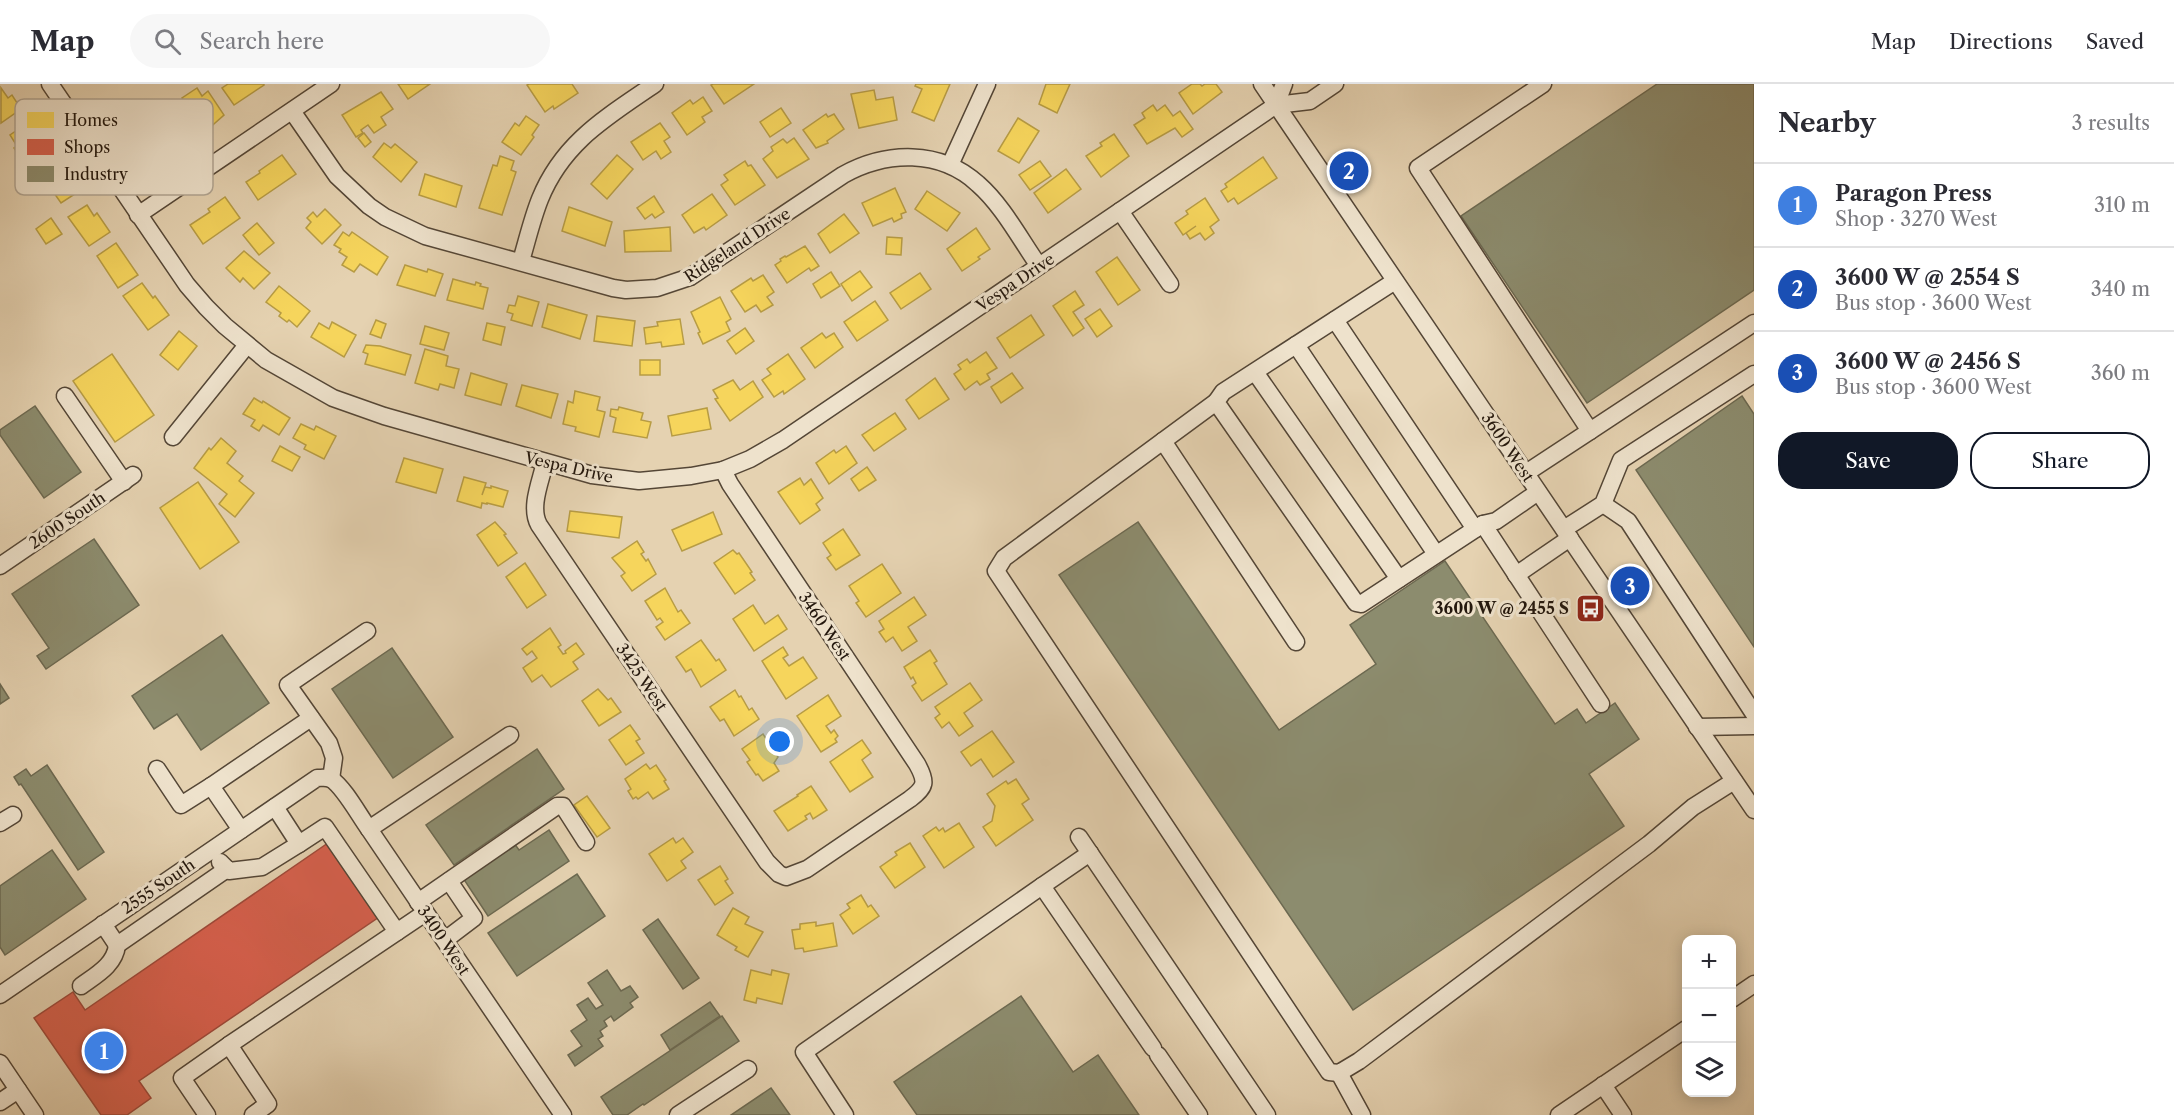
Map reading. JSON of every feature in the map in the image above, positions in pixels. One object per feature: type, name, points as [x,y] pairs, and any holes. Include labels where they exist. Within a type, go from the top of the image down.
[{"type":"street","name":"Vespa Drive","points":[[50,84],[60,99]]},
{"type":"street","points":[[213,164],[331,84]]},
{"type":"street","points":[[521,261],[539,201],[558,164],[586,132],[655,84]]},
{"type":"street","points":[[950,165],[987,84]]},
{"type":"street","name":"3600 West","points":[[1262,84],[1754,810]]},
{"type":"street","points":[[1284,84],[1276,105],[1310,100],[1335,84]]},
{"type":"street","points":[[1544,84],[1418,168],[1590,431]]},
{"type":"street","name":"Vespa Drive","points":[[125,195],[187,285],[206,308],[247,345],[286,373],[350,405],[592,475],[639,481],[723,470],[750,459],[783,440],[1276,105]]},
{"type":"street","name":"Ridgeland Drive","points":[[292,111],[337,176],[369,206],[386,217],[425,236],[612,288],[634,290],[675,284],[704,270],[858,167],[894,157],[925,158],[950,165],[977,183],[990,196],[1039,266]]},
{"type":"street","points":[[138,215],[168,195]]},
{"type":"street","points":[[1120,211],[1170,284]]},
{"type":"street","points":[[1395,281],[1223,392],[1216,402],[1004,558],[996,571],[1329,1072],[1339,1073],[1359,1061],[1649,844],[1693,807],[1734,781]]},
{"type":"street","points":[[1335,320],[1479,526],[1516,575],[1601,704]]},
{"type":"street","points":[[1526,473],[1754,323]]},
{"type":"street","points":[[173,437],[247,345]]},
{"type":"street","points":[[1296,345],[1436,554]]},
{"type":"street","points":[[1255,372],[1399,579]]},
{"type":"street","points":[[1516,575],[1604,504],[1621,460],[1754,374]]},
{"type":"street","name":"2600 South","points":[[0,565],[129,478],[65,396]]},
{"type":"street","points":[[1216,402],[1356,603],[1361,604],[1479,526],[1496,520],[1538,492]]},
{"type":"street","points":[[1163,441],[1296,642]]},
{"type":"street","name":"3425 West","points":[[545,462],[535,504],[536,519],[539,525],[768,862],[779,874],[786,877],[807,869],[910,800],[924,784]]},
{"type":"street","name":"3460 West","points":[[723,470],[730,484],[917,764],[924,784]]},
{"type":"street","points":[[1604,504],[1628,521],[1754,714]]},
{"type":"street","points":[[324,779],[334,758],[329,743],[288,685],[367,631]]},
{"type":"street","points":[[156,769],[181,805],[311,718]]},
{"type":"street","points":[[1698,727],[1754,726]]},
{"type":"street","points":[[369,829],[510,735]]},
{"type":"street","name":"2555 South","points":[[0,995],[275,807],[324,779]]},
{"type":"street","name":"3400 West","points":[[324,779],[338,786],[369,829],[563,1115]]},
{"type":"street","points":[[211,786],[241,830]]},
{"type":"street","points":[[207,1115],[182,1077],[397,932],[449,881],[557,806],[563,806],[586,842]]},
{"type":"street","points":[[275,807],[299,844]]},
{"type":"street","points":[[211,850],[230,871],[262,867],[325,828],[397,932]]},
{"type":"street","points":[[1079,837],[1267,1115]]},
{"type":"street","points":[[845,1115],[804,1053],[1090,853]]},
{"type":"street","points":[[81,986],[109,964],[114,957],[117,945],[227,869]]},
{"type":"street","points":[[445,940],[474,918],[449,881]]},
{"type":"street","points":[[1042,886],[1199,1115]]},
{"type":"street","points":[[103,924],[117,945]]},
{"type":"street","points":[[1736,996],[1754,984]]},
{"type":"street","points":[[1559,1115],[1682,1032]]},
{"type":"street","points":[[229,1045],[268,1104],[253,1115]]},
{"type":"street","points":[[0,1063],[35,1115]]},
{"type":"street","points":[[678,1115],[747,1069]]},
{"type":"street","points":[[1339,1073],[1362,1115]]},
{"type":"street","points":[[1603,1085],[1623,1115]]},
{"type":"street","points":[[0,1102],[18,1090]]},
{"type":"building: Homes","points":[[228,84],[264,85],[234,105],[222,88]]},
{"type":"building: Homes","points":[[398,84],[430,84],[408,99]]},
{"type":"building: Homes","points":[[572,84],[578,93],[554,109],[553,106],[545,112],[527,85]]},
{"type":"building: Homes","points":[[754,84],[724,104],[711,85]]},
{"type":"building: Homes","points":[[916,84],[950,84],[934,121],[912,112],[922,89],[915,86]]},
{"type":"building: Homes","points":[[1046,84],[1070,84],[1057,113],[1039,104]]},
{"type":"building: Homes","points":[[1192,84],[1202,86],[1216,84],[1222,92],[1193,114],[1179,93]]},
{"type":"building: Homes","points":[[1,88],[8,98],[12,95],[15,100],[15,113],[1,123]]},
{"type":"building: Homes","points":[[197,88],[202,96],[208,91],[224,115],[213,125],[213,99],[182,98]]},
{"type":"building: Homes","points":[[874,90],[876,100],[893,97],[897,120],[859,128],[851,94]]},
{"type":"building: Homes","points":[[381,92],[393,109],[381,117],[386,125],[374,133],[368,125],[361,130],[363,133],[356,137],[342,115]]},
{"type":"building: Homes","points":[[703,97],[712,111],[702,117],[705,122],[687,135],[672,113],[690,100],[693,104]]},
{"type":"building: Homes","points":[[1153,105],[1157,111],[1165,105],[1173,116],[1180,111],[1193,129],[1182,137],[1175,128],[1147,144],[1134,125],[1145,118],[1142,113]]},
{"type":"building: Homes","points":[[781,108],[791,123],[770,137],[760,122]]},
{"type":"building: Homes","points":[[826,114],[828,117],[834,114],[844,129],[827,141],[828,143],[816,148],[803,130]]},
{"type":"building: Homes","points":[[526,116],[539,125],[532,135],[534,137],[521,155],[502,142],[515,123],[519,126]]},
{"type":"building: Homes","points":[[1018,118],[1039,131],[1019,163],[998,151]]},
{"type":"building: Homes","points":[[660,123],[670,137],[664,141],[671,152],[661,159],[656,151],[643,160],[631,142]]},
{"type":"building: Homes","points":[[15,132],[15,143],[10,135]]},
{"type":"building: Homes","points":[[364,133],[371,142],[365,147],[358,138]]},
{"type":"building: Homes","points":[[1114,134],[1129,156],[1101,177],[1086,156],[1102,146],[1100,143]]},
{"type":"building: Homes","points":[[794,138],[809,159],[777,178],[763,159],[773,151],[771,147],[783,139],[787,143]]},
{"type":"building: Homes","points":[[384,143],[391,148],[395,144],[417,162],[401,182],[373,157]]},
{"type":"building: Homes","points":[[282,155],[296,174],[258,200],[246,182]]},
{"type":"building: Homes","points":[[617,155],[633,169],[607,199],[591,184]]},
{"type":"building: Homes","points":[[500,156],[514,161],[511,170],[516,172],[502,215],[479,208],[493,165],[497,166]]},
{"type":"building: Homes","points":[[1263,157],[1277,178],[1238,204],[1234,198],[1228,202],[1221,191],[1227,187],[1225,184]]},
{"type":"building: Homes","points":[[745,161],[748,166],[751,165],[765,185],[735,205],[721,185],[728,180],[724,175]]},
{"type":"building: Homes","points":[[1040,161],[1051,176],[1030,190],[1019,175]]},
{"type":"building: Homes","points":[[1066,169],[1081,189],[1048,213],[1034,193]]},
{"type":"building: Homes","points":[[425,174],[462,186],[456,207],[419,195]]},
{"type":"building: Homes","points":[[895,188],[906,212],[901,214],[902,218],[894,222],[892,218],[873,226],[862,203]]},
{"type":"building: Homes","points":[[927,191],[960,213],[947,231],[915,209]]},
{"type":"building: Homes","points":[[712,194],[727,215],[706,230],[704,227],[694,233],[682,215]]},
{"type":"building: Homes","points":[[55,195],[73,195],[61,203]]},
{"type":"building: Homes","points":[[654,196],[664,212],[655,218],[652,214],[645,219],[637,208]]},
{"type":"building: Homes","points":[[225,197],[240,218],[203,244],[190,225],[210,212],[208,209]]},
{"type":"building: Homes","points":[[1205,198],[1219,220],[1210,227],[1214,233],[1205,240],[1200,233],[1190,239],[1186,233],[1196,226],[1183,235],[1175,223],[1188,214],[1186,211]]},
{"type":"building: Homes","points":[[87,205],[94,216],[97,213],[110,232],[89,246],[68,217]]},
{"type":"building: Homes","points":[[569,207],[612,222],[605,246],[562,231]]},
{"type":"building: Homes","points":[[325,209],[341,225],[322,244],[306,228],[311,222],[307,218],[313,212],[317,217]]},
{"type":"building: Homes","points":[[844,214],[859,233],[830,253],[818,234]]},
{"type":"building: Homes","points":[[51,218],[62,234],[46,244],[36,229]]},
{"type":"building: Homes","points":[[257,223],[274,243],[259,255],[243,235]]},
{"type":"building: Homes","points":[[670,227],[671,251],[625,252],[624,231]]},
{"type":"building: Homes","points":[[976,228],[990,249],[962,271],[947,249]]},
{"type":"building: Homes","points":[[343,232],[349,236],[352,232],[388,257],[377,275],[360,264],[354,272],[342,265],[347,257],[339,252],[341,249],[334,245]]},
{"type":"building: Homes","points":[[887,237],[902,238],[901,255],[886,254]]},
{"type":"building: Homes","points":[[116,243],[138,275],[118,288],[97,256]]},
{"type":"building: Homes","points":[[805,246],[819,266],[811,271],[809,268],[787,283],[775,265],[781,261],[780,259]]},
{"type":"building: Homes","points":[[244,251],[270,273],[254,289],[243,278],[240,282],[226,268]]},
{"type":"building: Homes","points":[[1117,257],[1140,290],[1118,305],[1096,272]]},
{"type":"building: Homes","points":[[405,265],[443,274],[435,296],[397,285]]},
{"type":"building: Homes","points":[[860,271],[872,287],[852,301],[841,284]]},
{"type":"building: Homes","points":[[831,272],[840,286],[821,298],[813,284]]},
{"type":"building: Homes","points":[[920,273],[931,289],[901,309],[890,293]]},
{"type":"building: Homes","points":[[763,275],[774,292],[767,297],[773,305],[761,312],[756,305],[745,312],[731,291],[751,278],[753,281]]},
{"type":"building: Homes","points":[[453,279],[475,285],[476,282],[488,288],[483,309],[447,300]]},
{"type":"building: Homes","points":[[142,283],[169,315],[148,330],[123,296]]},
{"type":"building: Homes","points":[[279,286],[310,311],[297,327],[289,320],[287,322],[279,316],[281,313],[266,302]]},
{"type":"building: Homes","points":[[1075,291],[1084,305],[1073,312],[1084,328],[1073,336],[1053,306]]},
{"type":"building: Homes","points":[[518,296],[539,302],[532,326],[511,320],[513,314],[507,312],[509,305],[515,306]]},
{"type":"building: Homes","points":[[720,297],[731,319],[726,322],[730,331],[703,344],[691,312]]},
{"type":"building: Homes","points":[[875,301],[888,320],[857,341],[844,322]]},
{"type":"building: Homes","points":[[548,304],[587,315],[580,339],[542,327]]},
{"type":"building: Homes","points":[[1100,309],[1112,326],[1097,337],[1085,319]]},
{"type":"building: Homes","points":[[1031,315],[1044,335],[1010,358],[997,338]]},
{"type":"building: Homes","points":[[597,316],[635,321],[632,346],[594,341]]},
{"type":"building: Homes","points":[[680,319],[684,344],[662,347],[661,342],[646,344],[644,328],[658,326],[657,322]]},
{"type":"building: Homes","points":[[376,320],[386,324],[381,338],[370,334]]},
{"type":"building: Homes","points":[[332,322],[356,335],[344,357],[311,337],[319,323],[329,329]]},
{"type":"building: Homes","points":[[487,323],[505,327],[501,345],[483,340]]},
{"type":"building: Homes","points":[[425,326],[449,333],[444,350],[420,344]]},
{"type":"building: Homes","points":[[745,328],[754,341],[736,354],[727,341]]},
{"type":"building: Homes","points":[[179,331],[197,346],[178,370],[160,355]]},
{"type":"building: Homes","points":[[822,333],[826,338],[834,333],[843,347],[815,368],[801,348]]},
{"type":"building: Homes","points":[[366,345],[380,346],[411,355],[405,375],[365,364],[368,354],[363,352]]},
{"type":"building: Homes","points":[[425,349],[448,356],[446,366],[459,369],[454,388],[440,384],[438,390],[415,383]]},
{"type":"building: Homes","points":[[986,352],[997,368],[987,374],[990,379],[980,385],[977,381],[965,390],[954,374],[961,369],[958,365],[967,359],[970,363]]},
{"type":"building: Homes","points":[[112,354],[154,415],[115,442],[73,381]]},
{"type":"building: Homes","points":[[788,354],[805,379],[784,394],[783,391],[774,397],[762,380],[771,374],[767,369]]},
{"type":"building: Homes","points":[[640,360],[660,360],[660,375],[640,375]]},
{"type":"building: Homes","points":[[471,373],[507,384],[501,405],[465,395]]},
{"type":"building: Homes","points":[[1012,373],[1023,388],[1001,403],[991,387]]},
{"type":"building: Homes","points":[[935,378],[949,399],[919,419],[906,400]]},
{"type":"building: Homes","points":[[733,380],[740,390],[753,381],[763,397],[730,421],[715,399],[718,398],[713,390]]},
{"type":"building: Homes","points":[[522,385],[558,394],[551,418],[516,406]]},
{"type":"building: Homes","points":[[575,391],[600,397],[597,410],[605,412],[599,437],[575,431],[576,427],[563,424],[568,401],[573,403]]},
{"type":"building: Homes","points":[[254,398],[290,418],[279,435],[263,425],[259,431],[251,426],[255,420],[243,414]]},
{"type":"building: Homes","points":[[619,407],[643,413],[641,420],[651,422],[647,438],[613,432],[616,418],[610,416],[611,409],[618,410]]},
{"type":"building: Homes","points":[[707,408],[711,429],[672,436],[668,416]]},
{"type":"building: Homes","points":[[895,413],[906,429],[874,451],[862,435]]},
{"type":"building: Homes","points":[[301,424],[314,430],[316,426],[336,436],[324,459],[304,449],[306,445],[293,438]]},
{"type":"building: Homes","points":[[221,438],[236,451],[227,463],[243,476],[239,481],[254,493],[235,517],[219,504],[227,494],[194,468],[209,448],[211,450]]},
{"type":"building: Homes","points":[[280,446],[300,457],[292,471],[272,461]]},
{"type":"building: Homes","points":[[846,446],[857,463],[829,484],[816,463],[834,450],[836,453]]},
{"type":"building: Homes","points":[[404,458],[443,469],[436,493],[396,482]]},
{"type":"building: Homes","points":[[867,467],[876,480],[859,491],[851,479]]},
{"type":"building: Homes","points":[[464,477],[486,483],[482,495],[485,487],[491,488],[491,486],[508,491],[503,507],[482,503],[481,508],[457,501]]},
{"type":"building: Homes","points":[[800,478],[804,485],[811,479],[823,498],[816,504],[820,510],[800,524],[778,492]]},
{"type":"building: Homes","points":[[198,482],[239,542],[200,569],[160,508]]},
{"type":"building: Homes","points":[[570,511],[622,517],[619,538],[567,531]]},
{"type":"building: Homes","points":[[713,512],[722,534],[682,551],[672,530]]},
{"type":"building: Homes","points":[[495,522],[506,534],[504,535],[517,553],[498,566],[477,535]]},
{"type":"building: Homes","points":[[843,529],[860,555],[836,570],[827,558],[831,555],[823,543]]},
{"type":"building: Homes","points":[[637,541],[644,552],[641,554],[646,561],[648,559],[656,574],[632,591],[621,576],[625,573],[612,558]]},
{"type":"building: Homes","points":[[733,550],[739,553],[755,580],[735,594],[714,563]]},
{"type":"building: Homes","points":[[525,563],[546,595],[527,608],[506,577]]},
{"type":"building: Homes","points":[[882,564],[901,593],[866,617],[856,603],[859,601],[849,586]]},
{"type":"building: Homes","points":[[665,588],[678,612],[681,610],[690,623],[665,640],[656,627],[663,622],[660,618],[657,620],[645,601]]},
{"type":"building: Homes","points":[[914,597],[926,615],[908,627],[917,641],[902,651],[893,637],[886,642],[879,632],[884,629],[879,621]]},
{"type":"building: Homes","points":[[753,605],[765,624],[778,615],[787,629],[754,651],[733,619]]},
{"type":"building: Homes","points":[[550,628],[561,645],[558,647],[563,654],[576,643],[584,654],[573,662],[578,669],[551,687],[542,675],[532,682],[523,668],[537,658],[532,651],[527,655],[522,649]]},
{"type":"building: Homes","points":[[701,640],[716,661],[719,659],[726,670],[701,687],[691,669],[686,672],[676,657]]},
{"type":"building: Homes","points":[[783,647],[788,655],[783,658],[789,666],[803,657],[817,678],[786,699],[762,661]]},
{"type":"building: Homes","points":[[930,650],[937,661],[934,663],[947,684],[922,701],[912,686],[916,683],[913,677],[911,679],[904,667]]},
{"type":"building: Homes","points":[[970,683],[982,700],[964,713],[973,726],[959,736],[949,722],[942,728],[935,718],[940,714],[935,707]]},
{"type":"building: Homes","points":[[598,689],[608,700],[611,698],[621,712],[599,726],[582,701]]},
{"type":"building: Homes","points":[[735,690],[749,710],[752,708],[759,719],[734,736],[724,719],[720,721],[710,707]]},
{"type":"building: Homes","points":[[828,695],[841,716],[826,726],[831,733],[834,730],[838,736],[835,739],[837,742],[821,752],[797,716]]},
{"type":"building: Homes","points":[[630,725],[640,739],[636,741],[644,753],[626,765],[609,740]]},
{"type":"building: Homes","points":[[992,731],[1014,762],[993,777],[981,759],[971,766],[961,752]]},
{"type":"building: Homes","points":[[763,734],[778,757],[774,763],[779,771],[763,781],[747,762],[750,760],[742,749]]},
{"type":"building: Homes","points":[[862,740],[871,753],[862,760],[873,777],[850,792],[830,762]]},
{"type":"building: Homes","points":[[646,764],[650,769],[656,765],[669,789],[653,799],[648,792],[638,799],[636,797],[633,799],[628,791],[631,789],[625,779]]},
{"type":"building: Homes","points":[[1016,779],[1029,799],[1022,804],[1033,820],[996,846],[983,827],[992,821],[995,806],[987,794],[1006,781],[1008,784]]},
{"type":"building: Homes","points":[[811,786],[827,810],[813,819],[810,813],[805,816],[807,819],[788,831],[774,811]]},
{"type":"building: Homes","points":[[587,796],[610,828],[597,837],[574,805]]},
{"type":"building: Homes","points":[[959,823],[974,847],[944,868],[923,836],[936,827],[939,831],[943,828],[945,832]]},
{"type":"building: Homes","points":[[673,838],[676,843],[683,838],[693,852],[681,861],[686,868],[667,881],[649,854]]},
{"type":"building: Homes","points":[[910,843],[925,867],[895,888],[880,867],[897,855],[895,852]]},
{"type":"building: Homes","points":[[720,866],[728,879],[725,881],[733,893],[715,905],[698,880]]},
{"type":"building: Homes","points":[[861,895],[868,907],[871,905],[879,916],[853,934],[840,915],[850,908],[847,904]]},
{"type":"building: Homes","points":[[733,908],[749,917],[745,924],[763,932],[748,957],[735,950],[737,947],[717,935]]},
{"type":"building: Homes","points":[[816,922],[816,926],[833,923],[837,946],[804,952],[803,948],[795,949],[792,930],[800,929],[800,924]]},
{"type":"building: Homes","points":[[751,970],[771,975],[772,970],[789,974],[782,1004],[757,998],[756,1003],[744,1000]]},
{"type":"building: Shops","points":[[328,843],[379,917],[139,1081],[151,1098],[127,1115],[101,1115],[34,1018],[73,992],[85,1010]]},
{"type":"building: Industry","points":[[1657,84],[1754,84],[1754,290],[1587,403],[1461,216]]},
{"type":"building: Industry","points":[[1742,396],[1754,414],[1754,647],[1636,470]]},
{"type":"building: Industry","points":[[35,406],[81,472],[44,498],[0,435],[0,430]]},
{"type":"building: Industry","points":[[1138,522],[1279,730],[1376,664],[1350,625],[1445,561],[1555,724],[1577,709],[1586,723],[1615,703],[1639,739],[1589,774],[1624,826],[1353,1010],[1059,575]]},
{"type":"building: Industry","points":[[94,539],[139,605],[46,669],[37,656],[49,648],[12,594]]},
{"type":"building: Industry","points":[[222,635],[269,703],[201,750],[177,714],[154,729],[132,696]]},
{"type":"building: Industry","points":[[392,648],[453,737],[393,778],[332,689]]},
{"type":"building: Industry","points":[[0,684],[9,698],[0,704]]},
{"type":"building: Industry","points":[[537,749],[564,789],[454,865],[426,825]]},
{"type":"building: Industry","points":[[47,765],[104,852],[78,870],[14,777],[26,769],[31,776]]},
{"type":"building: Industry","points":[[549,830],[569,861],[488,916],[463,878],[514,843],[519,850]]},
{"type":"building: Industry","points":[[52,850],[86,899],[5,955],[0,947],[0,886]]},
{"type":"building: Industry","points":[[577,874],[605,916],[517,976],[488,933]]},
{"type":"building: Industry","points":[[658,919],[699,978],[683,989],[643,930]]},
{"type":"building: Industry","points":[[607,970],[621,991],[630,986],[638,997],[630,1003],[633,1007],[614,1021],[611,1016],[604,1021],[607,1026],[600,1031],[603,1036],[598,1039],[603,1046],[575,1066],[568,1055],[582,1046],[571,1031],[587,1020],[577,1005],[588,998],[596,1009],[603,1005],[588,983]]},
{"type":"building: Industry","points":[[1021,996],[1073,1072],[1098,1055],[1139,1115],[917,1115],[894,1082]]},
{"type":"building: Industry","points":[[710,1002],[720,1016],[670,1050],[661,1035]]},
{"type":"building: Industry","points":[[722,1016],[739,1041],[627,1115],[613,1115],[601,1097]]},
{"type":"building: Industry","points":[[771,1088],[790,1115],[731,1115]]},
{"type":"place","name":"3600 W @ 2554 S","points":[[1349,171]]},
{"type":"place","name":"3600 W @ 2456 S","points":[[1630,586]]},
{"type":"place","name":"3600 W @ 2455 S","points":[[1590,608]]},
{"type":"place","name":"Paragon Press","points":[[104,1051]]}]
